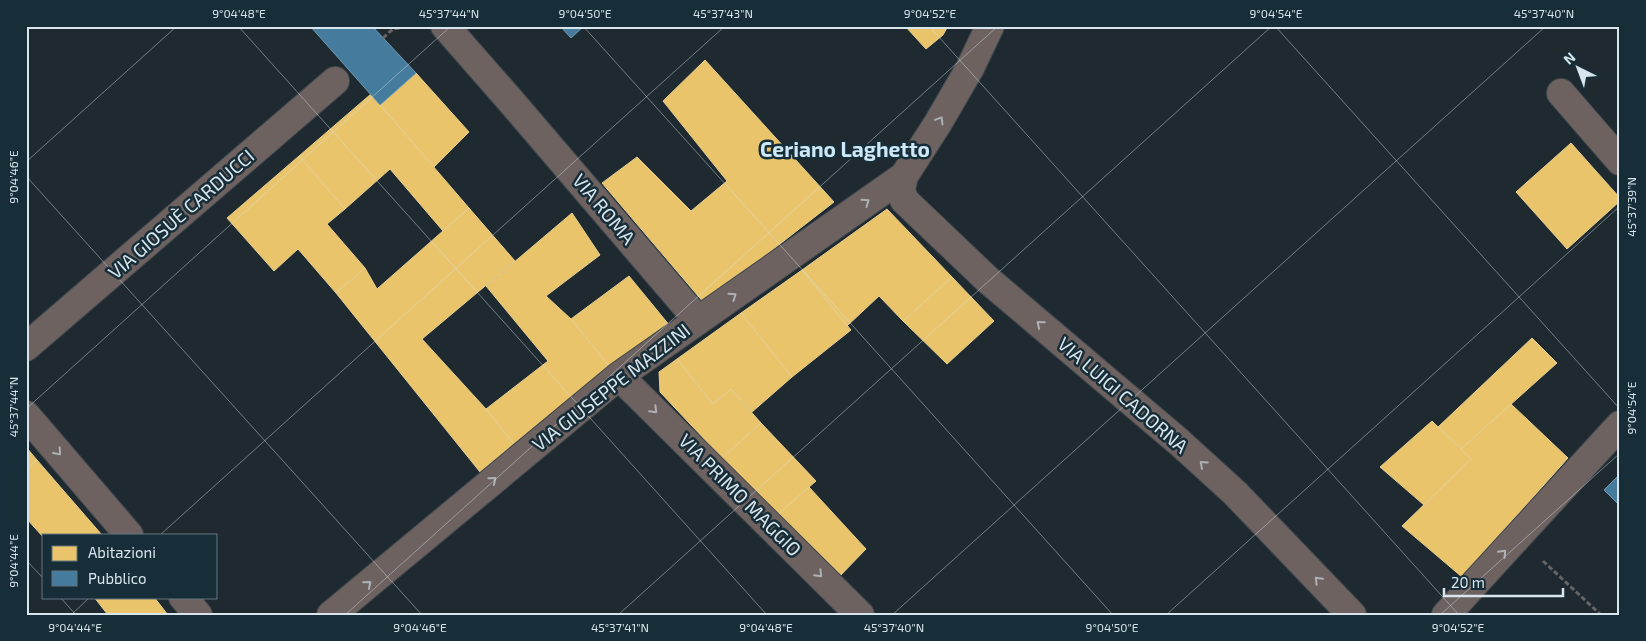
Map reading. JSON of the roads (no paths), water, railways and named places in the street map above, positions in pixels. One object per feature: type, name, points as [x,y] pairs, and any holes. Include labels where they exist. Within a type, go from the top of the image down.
[{"type":"street","name":"VIA ROMA","points":[[445,26],[509,98],[698,320]]},
{"type":"street","points":[[904,176],[970,68],[990,26]]},
{"type":"street","name":"VIA GIOSUÈ CARDUCCI","points":[[26,347],[335,81]]},
{"type":"street","points":[[1561,93],[1620,161]]},
{"type":"street","name":"VIA GIUSEPPE MAZZINI","points":[[331,615],[619,376],[904,176]]},
{"type":"street","name":"VIA LUIGI CADORNA","points":[[904,176],[901,189],[904,200],[988,280],[1172,436],[1228,487],[1352,615]]},
{"type":"street","name":"VIA PRIMO MAGGIO","points":[[619,376],[860,615]]},
{"type":"street","points":[[26,415],[128,534]]},
{"type":"street","points":[[1446,615],[1620,426]]},
{"type":"street","points":[[184,598],[198,615]]},
{"type":"district","name":"Ceriano Laghetto","points":[[845,150]]}]
